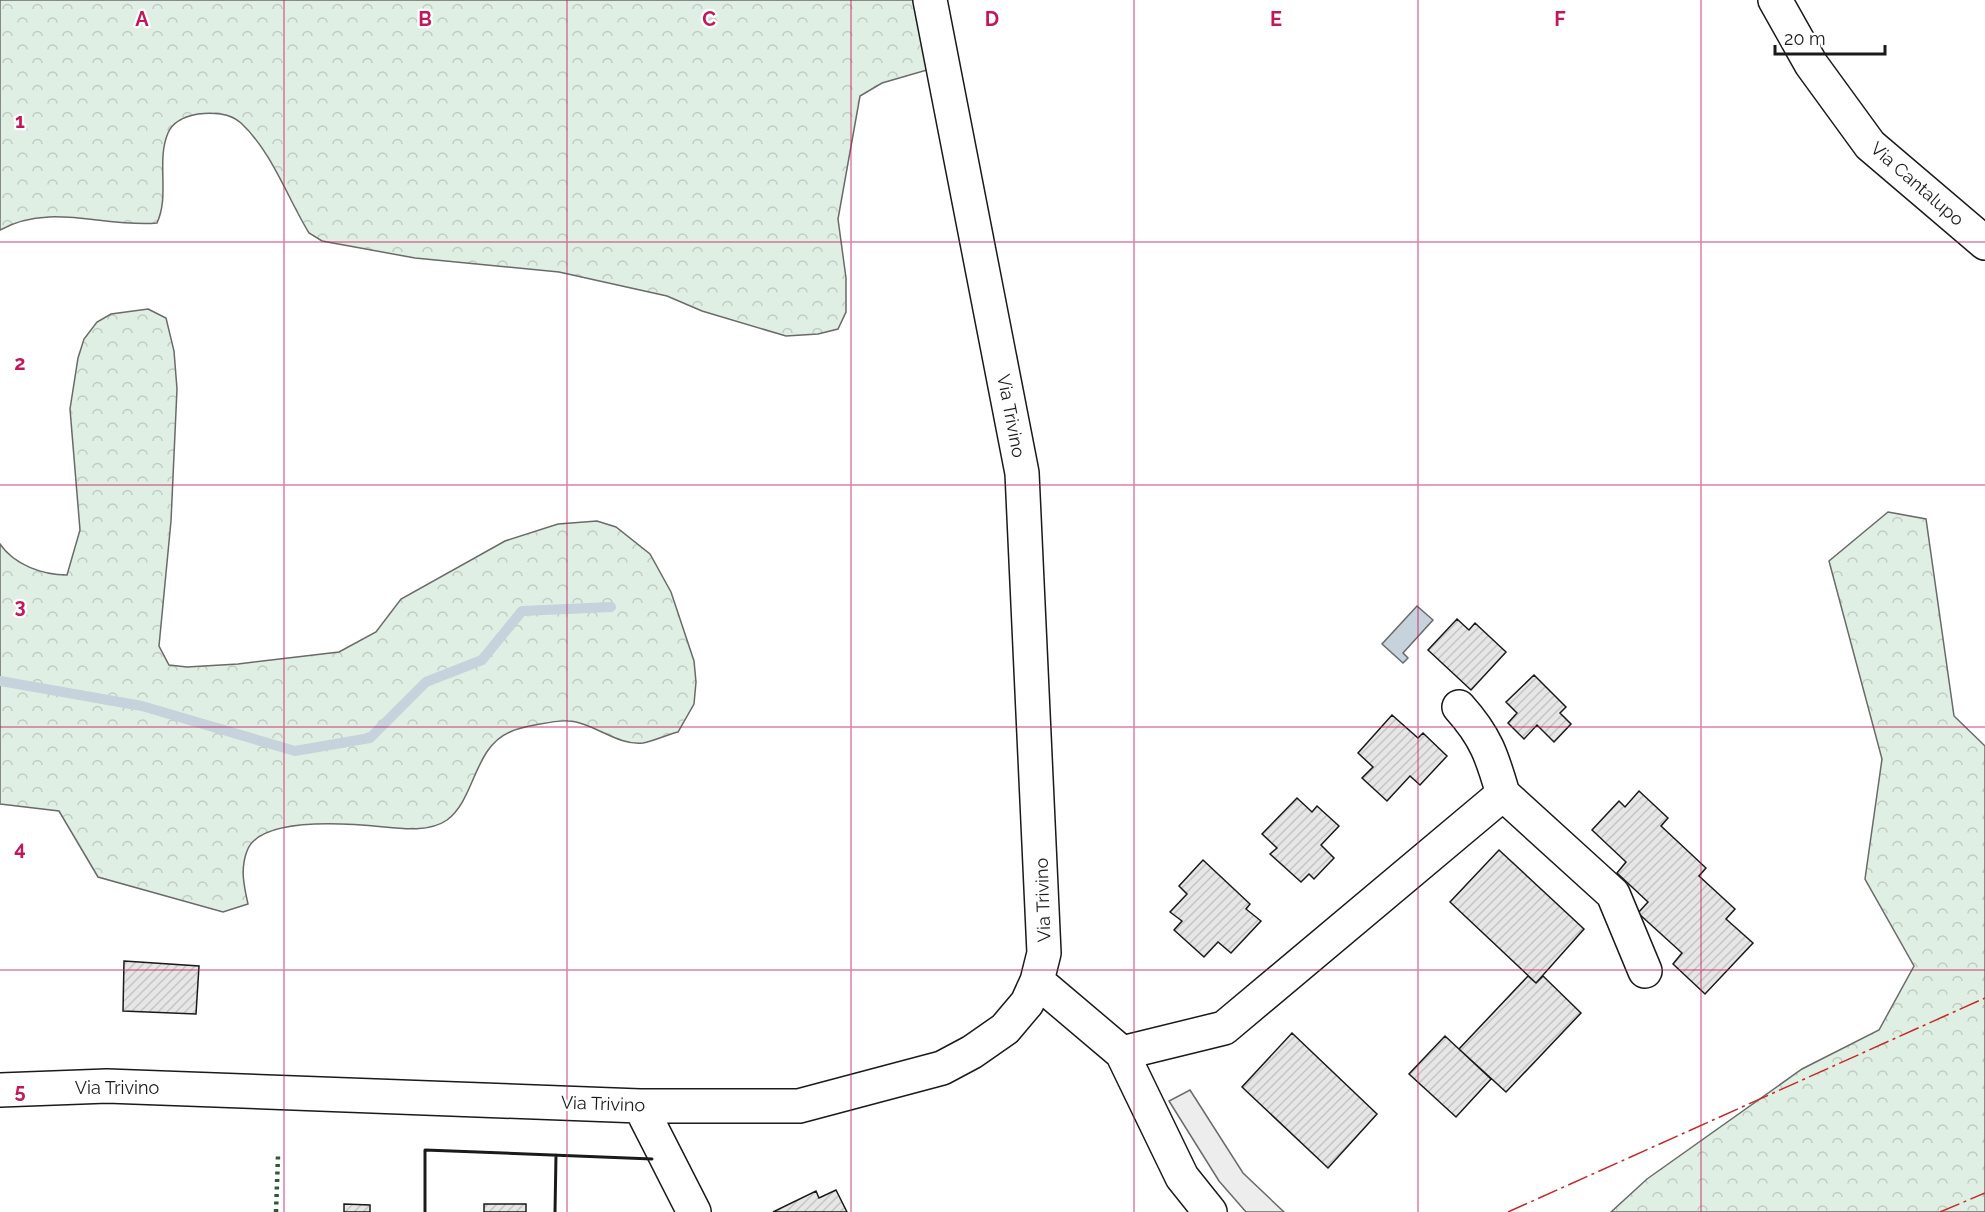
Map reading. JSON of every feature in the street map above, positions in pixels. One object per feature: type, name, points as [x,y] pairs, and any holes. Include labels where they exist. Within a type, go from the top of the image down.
[{"type":"street","name":"Via Trivino","points":[[0,1090],[107,1086],[640,1106],[799,1106],[942,1068],[972,1052],[1005,1029],[1027,1003],[1037,981],[1044,953],[1045,928],[1022,473],[930,0]]},
{"type":"street","name":"Via Cantalupo","points":[[1775,0],[1811,64],[1870,145],[1985,243]]},
{"type":"street","points":[[1459,707],[1490,749],[1503,794],[1613,894],[1645,970]]},
{"type":"street","points":[[1122,1053],[1224,1028],[1503,794]]},
{"type":"street","points":[[1037,981],[1122,1053],[1182,1177],[1210,1212]]},
{"type":"street","points":[[640,1106],[694,1212]]},
{"type":"green space","points":[[0,0],[930,0],[934,68],[882,83],[860,96],[838,219],[846,278],[846,312],[838,329],[818,334],[786,336],[702,311],[667,296],[559,272],[415,258],[322,241],[309,233],[262,147],[252,135],[232,117],[215,113],[189,116],[177,122],[170,129],[163,155],[163,201],[157,223],[137,224],[58,217],[19,222],[0,230]]},
{"type":"green space","points":[[148,309],[166,318],[174,351],[177,389],[171,521],[159,646],[169,665],[187,667],[238,664],[339,652],[376,632],[401,599],[505,541],[558,524],[597,521],[616,527],[650,554],[671,592],[694,661],[696,682],[694,704],[678,732],[643,743],[633,743],[614,738],[587,725],[568,721],[539,724],[515,730],[498,739],[489,749],[457,811],[440,824],[408,829],[352,824],[309,824],[270,832],[255,840],[247,851],[243,871],[248,904],[223,912],[98,877],[59,811],[0,804],[0,544],[21,563],[39,571],[67,575],[80,530],[70,409],[78,358],[84,339],[97,322],[111,314]]},
{"type":"green space","points":[[1888,512],[1926,519],[1954,716],[1985,746],[1985,1212],[1611,1212],[1647,1179],[1802,1069],[1879,1030],[1914,966],[1865,879],[1882,759],[1829,561]]},
{"type":"shaded area","points":[[1417,606],[1433,620],[1403,653],[1408,658],[1403,663],[1382,644]]},
{"type":"shaded area","points":[[1190,1090],[1243,1173],[1284,1212],[1246,1212],[1219,1181],[1169,1101]]},
{"type":"building","points":[[1457,619],[1469,630],[1475,623],[1506,652],[1471,690],[1428,650]]},
{"type":"building","points":[[1534,675],[1566,707],[1560,713],[1571,724],[1554,742],[1537,725],[1524,739],[1508,723],[1517,713],[1506,702]]},
{"type":"building","points":[[1392,715],[1418,738],[1423,733],[1447,756],[1420,785],[1410,776],[1387,801],[1362,778],[1373,767],[1358,753]]},
{"type":"building","points":[[1639,791],[1668,818],[1661,826],[1706,868],[1699,876],[1735,909],[1726,919],[1753,943],[1705,994],[1673,964],[1682,953],[1638,913],[1648,902],[1617,873],[1626,862],[1592,830],[1619,801],[1625,807]]},
{"type":"building","points":[[1297,798],[1312,812],[1317,806],[1339,826],[1321,845],[1334,858],[1314,879],[1309,874],[1301,882],[1270,854],[1277,848],[1262,834]]},
{"type":"building","points":[[1499,850],[1584,929],[1536,983],[1450,902]]},
{"type":"building","points":[[1203,860],[1250,904],[1246,909],[1261,921],[1231,953],[1218,942],[1204,957],[1174,930],[1182,921],[1170,912],[1187,894],[1179,886]]},
{"type":"building","points":[[124,961],[199,966],[196,1014],[123,1011]]},
{"type":"building","points":[[1528,976],[1536,983],[1543,976],[1581,1013],[1506,1092],[1459,1049]]},
{"type":"building","points":[[1292,1033],[1377,1114],[1328,1168],[1242,1087]]},
{"type":"building","points":[[1445,1036],[1491,1079],[1456,1117],[1409,1074]]},
{"type":"building","points":[[836,1190],[847,1212],[773,1212],[816,1191],[819,1198]]},
{"type":"building","points":[[344,1204],[370,1205],[370,1212],[344,1212]]},
{"type":"building","points":[[484,1204],[526,1204],[526,1212],[484,1212]]},
{"type":"waterway","points":[[0,681],[142,706],[295,751],[370,738],[426,682],[482,660],[522,611],[611,607]]},
{"type":"hedge","points":[[276,1212],[278,1156]]},
{"type":"wall","points":[[425,1212],[425,1150],[652,1159]]},
{"type":"wall","points":[[555,1212],[556,1155]]},
{"type":"power","points":[[1508,1212],[1985,998]]},
{"type":"power","points":[[1940,1212],[1985,1193]]}]
